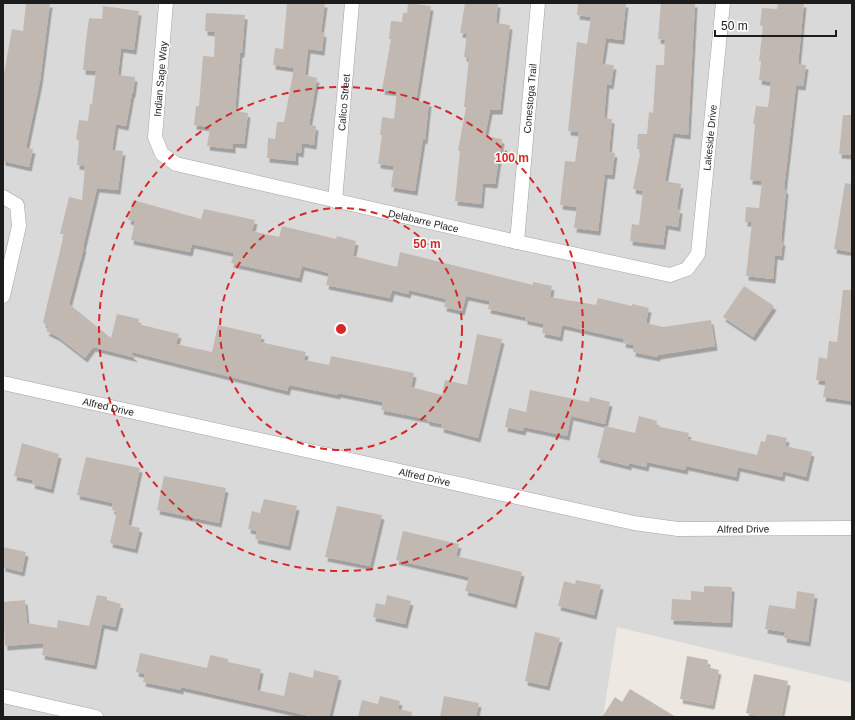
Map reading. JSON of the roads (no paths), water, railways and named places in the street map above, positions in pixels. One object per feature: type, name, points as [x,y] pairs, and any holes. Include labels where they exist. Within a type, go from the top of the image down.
[{"type":"street","name":"Indian Sage Way","points":[[162,154],[155,137],[166,3]]},
{"type":"street","name":"Calico Street","points":[[334,201],[352,3]]},
{"type":"street","name":"Conestoga Trail","points":[[517,242],[538,3]]},
{"type":"street","name":"Lakeside Drive","points":[[687,268],[698,254],[723,3]]},
{"type":"street","name":"Delabarre Place","points":[[162,154],[176,164],[517,242],[670,274],[687,268]]},
{"type":"street","points":[[3,197],[17,205],[19,226],[3,296]]},
{"type":"street","name":"Alfred Drive","points":[[3,383],[634,523],[678,529],[852,528]]},
{"type":"street","points":[[3,696],[96,717]]}]
